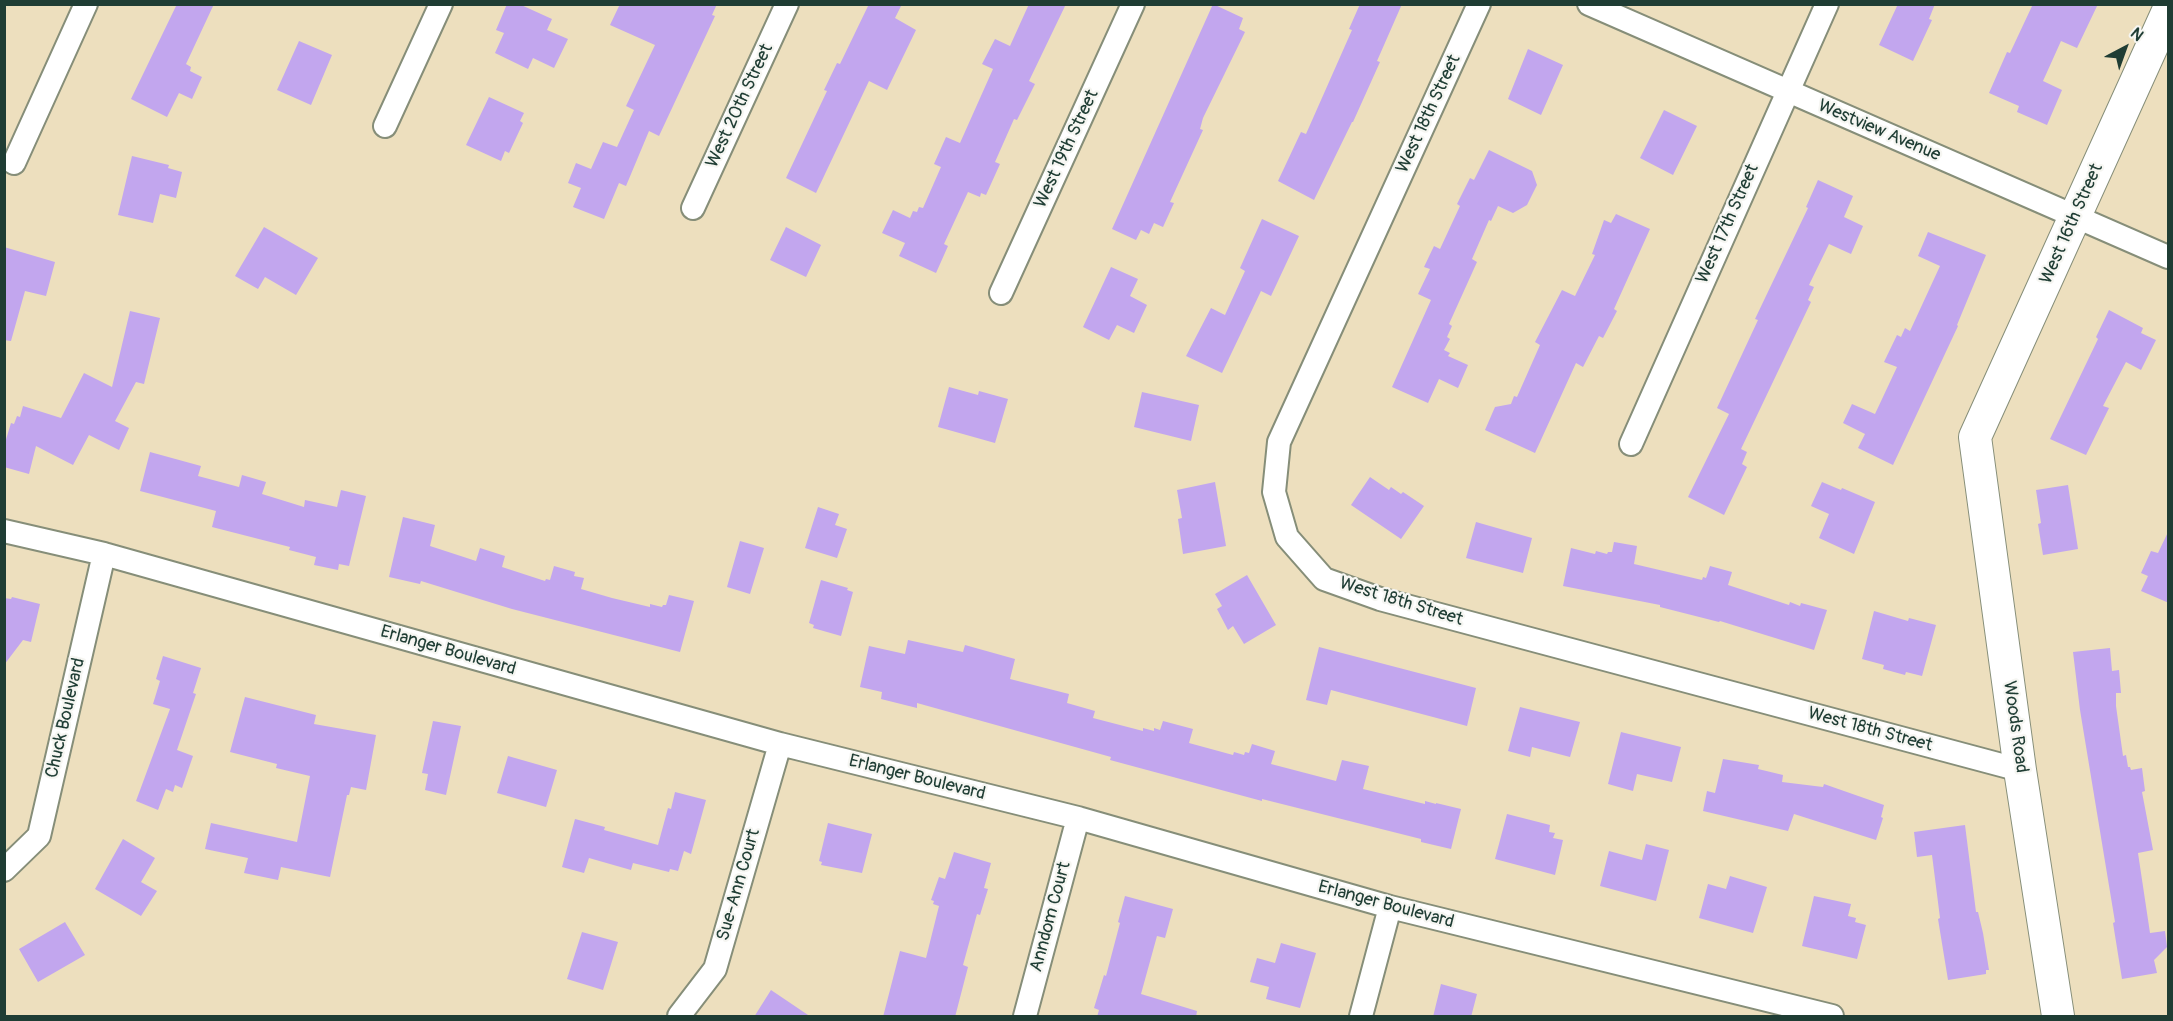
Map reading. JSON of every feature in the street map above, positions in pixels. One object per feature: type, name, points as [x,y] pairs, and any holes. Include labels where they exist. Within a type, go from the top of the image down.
[{"type":"street","points":[[14,163],[86,4]]},
{"type":"street","points":[[385,126],[441,4]]},
{"type":"street","name":"West 20th Street","points":[[693,208],[787,4]]},
{"type":"street","name":"West 19th Street","points":[[1001,293],[1133,4]]},
{"type":"street","name":"West 18th Street","points":[[1479,4],[1279,442],[1274,492],[1287,537],[1324,579],[1380,599],[2020,770]]},
{"type":"street","name":"Westview Avenue","points":[[1589,4],[2169,257]]},
{"type":"street","name":"West 17th Street","points":[[1631,444],[1827,4]]},
{"type":"street","name":"West 16th Street","points":[[1975,437],[2169,11]]},
{"type":"street","name":"Woods Road","points":[[1975,437],[2020,770],[2058,1017]]},
{"type":"street","name":"Erlanger Boulevard","points":[[4,531],[104,554],[780,744],[1078,818],[1390,907],[1832,1017]]},
{"type":"street","name":"Chuck Boulevard","points":[[4,870],[39,836],[104,554]]},
{"type":"street","name":"Sue-Ann Court","points":[[679,1017],[715,969],[780,744]]},
{"type":"street","name":"Anndom Court","points":[[1025,1017],[1078,818]]},
{"type":"street","points":[[1361,1017],[1390,907]]},
{"type":"building","points":[[177,4],[214,4],[186,64],[191,67],[190,71],[202,77],[192,99],[179,93],[167,117],[131,99]]},
{"type":"building","points":[[507,4],[519,4],[552,19],[547,30],[568,39],[554,68],[533,58],[528,69],[495,53],[504,33],[496,30]]},
{"type":"building","points":[[620,4],[717,4],[712,15],[715,16],[659,136],[649,131],[626,186],[619,183],[604,219],[573,207],[581,188],[568,183],[576,163],[591,169],[603,142],[617,147],[634,110],[626,106],[655,45],[610,25]]},
{"type":"building","points":[[869,4],[902,4],[895,18],[916,30],[887,90],[869,81],[816,193],[786,178],[827,91],[824,90],[837,63],[840,64]]},
{"type":"building","points":[[1029,4],[1066,4],[1029,81],[1035,84],[1017,120],[1014,119],[995,162],[1000,164],[986,195],[981,193],[980,197],[968,192],[944,244],[948,246],[936,273],[899,256],[905,243],[882,233],[893,210],[910,218],[913,211],[917,212],[919,207],[923,208],[941,167],[934,164],[946,137],[960,143],[993,69],[982,64],[995,39],[1010,46]]},
{"type":"building","points":[[1213,4],[1243,18],[1239,29],[1245,32],[1203,118],[1200,129],[1203,130],[1170,202],[1174,203],[1163,227],[1154,223],[1149,234],[1141,230],[1136,240],[1112,229]]},
{"type":"building","points":[[1360,4],[1402,4],[1377,61],[1380,62],[1314,200],[1278,181],[1301,132],[1306,134],[1352,30],[1349,29]]},
{"type":"building","points":[[1898,4],[1935,4],[1929,19],[1932,20],[1913,61],[1879,45]]},
{"type":"building","points":[[2033,4],[2098,4],[2077,48],[2061,41],[2043,81],[2062,90],[2047,125],[2017,112],[2019,106],[1989,93],[2007,52],[2010,53]]},
{"type":"building","points":[[299,41],[332,55],[311,105],[277,90]]},
{"type":"building","points":[[1528,49],[1563,65],[1541,115],[1508,99]]},
{"type":"building","points":[[489,97],[524,113],[520,121],[523,123],[509,153],[505,151],[501,161],[466,145]]},
{"type":"building","points":[[1664,110],[1697,126],[1673,175],[1640,158]]},
{"type":"building","points":[[1489,150],[1532,171],[1537,185],[1527,205],[1513,213],[1498,206],[1491,221],[1489,220],[1472,259],[1477,262],[1449,324],[1452,326],[1447,337],[1450,339],[1444,350],[1450,353],[1448,356],[1468,365],[1458,388],[1439,379],[1428,403],[1392,387],[1431,300],[1418,294],[1430,269],[1424,267],[1434,246],[1440,249],[1460,206],[1457,204],[1470,178],[1474,180]]},
{"type":"building","points":[[132,156],[169,165],[168,168],[182,172],[176,198],[160,194],[153,223],[118,215]]},
{"type":"building","points":[[1818,180],[1853,196],[1844,217],[1863,226],[1851,254],[1829,244],[1809,285],[1814,287],[1808,300],[1811,302],[1741,449],[1747,452],[1742,464],[1747,467],[1724,515],[1688,497],[1729,414],[1717,408],[1758,320],[1755,319],[1808,208],[1806,207]]},
{"type":"building","points":[[1616,214],[1650,229],[1614,309],[1617,311],[1603,338],[1599,336],[1583,367],[1576,363],[1535,453],[1485,430],[1495,407],[1511,404],[1514,396],[1517,397],[1540,345],[1535,342],[1562,290],[1575,296],[1595,255],[1592,254],[1604,220],[1611,223]]},
{"type":"building","points":[[1262,219],[1299,236],[1271,296],[1261,291],[1222,373],[1186,356],[1211,308],[1225,315],[1245,271],[1240,268]]},
{"type":"building","points":[[264,227],[318,258],[296,295],[265,277],[258,289],[235,276]]},
{"type":"building","points":[[786,227],[821,245],[806,277],[770,260]]},
{"type":"building","points":[[1928,232],[1986,255],[1958,326],[1893,465],[1858,448],[1865,434],[1843,423],[1852,404],[1875,414],[1897,367],[1884,362],[1897,335],[1901,337],[1905,328],[1910,331],[1940,266],[1918,256]]},
{"type":"building","points":[[4,247],[55,262],[46,296],[25,291],[11,341],[4,340]]},
{"type":"building","points":[[1111,267],[1138,279],[1130,296],[1147,305],[1134,333],[1117,325],[1109,340],[1083,327]]},
{"type":"building","points":[[2109,310],[2143,328],[2141,333],[2156,340],[2141,370],[2126,362],[2103,406],[2109,408],[2086,455],[2050,439],[2098,339],[2096,337]]},
{"type":"building","points":[[130,311],[160,318],[144,384],[136,382],[115,421],[129,428],[119,450],[89,435],[73,465],[36,446],[29,474],[4,467],[4,446],[11,423],[14,424],[17,416],[20,417],[23,406],[61,418],[84,373],[112,387]]},
{"type":"building","points":[[949,387],[978,395],[979,391],[1008,399],[995,443],[938,427]]},
{"type":"building","points":[[1142,392],[1199,405],[1191,441],[1134,427]]},
{"type":"building","points":[[150,452],[201,466],[198,476],[239,487],[242,475],[266,482],[262,494],[304,507],[305,500],[337,507],[341,490],[366,496],[349,566],[339,564],[338,570],[314,565],[316,557],[289,550],[290,547],[212,527],[216,511],[140,491]]},
{"type":"building","points":[[1370,477],[1389,490],[1391,487],[1401,494],[1403,492],[1424,506],[1401,539],[1351,505]]},
{"type":"building","points":[[1215,482],[1226,546],[1183,554],[1178,519],[1182,518],[1177,490]]},
{"type":"building","points":[[1822,482],[1875,502],[1854,554],[1819,538],[1829,514],[1811,506]]},
{"type":"building","points":[[2068,485],[2078,549],[2043,555],[2036,490]]},
{"type":"building","points":[[818,507],[839,514],[835,525],[847,529],[837,558],[805,548]]},
{"type":"building","points":[[403,517],[435,525],[430,546],[476,561],[480,548],[505,556],[502,567],[545,581],[550,580],[554,566],[575,572],[574,576],[584,578],[581,589],[612,598],[650,607],[650,604],[662,607],[666,605],[669,595],[694,601],[680,652],[512,609],[421,581],[420,584],[389,577]]},
{"type":"building","points":[[1476,522],[1532,538],[1523,573],[1466,558]]},
{"type":"building","points":[[2169,530],[2169,603],[2141,591],[2148,576],[2141,573],[2151,551],[2158,553]]},
{"type":"building","points":[[740,541],[764,548],[750,594],[727,587]]},
{"type":"building","points":[[1614,542],[1637,546],[1634,564],[1702,580],[1703,577],[1706,578],[1710,566],[1732,572],[1728,585],[1789,605],[1790,602],[1800,606],[1801,603],[1827,610],[1814,650],[1720,621],[1660,607],[1660,605],[1563,586],[1571,548],[1595,554],[1596,551],[1607,554],[1612,552]]},
{"type":"building","points":[[1247,575],[1276,625],[1244,644],[1233,626],[1228,630],[1217,609],[1222,606],[1215,594]]},
{"type":"building","points":[[821,580],[848,588],[847,590],[853,592],[841,636],[813,628],[814,625],[809,623]]},
{"type":"building","points":[[12,597],[40,604],[31,642],[23,640],[4,665],[4,598],[11,599]]},
{"type":"building","points":[[1874,611],[1908,621],[1909,618],[1936,625],[1922,676],[1906,672],[1905,675],[1883,669],[1884,665],[1862,659]]},
{"type":"building","points":[[908,640],[963,652],[965,645],[1015,659],[1010,679],[1069,694],[1067,703],[1095,711],[1093,718],[1143,731],[1143,728],[1160,730],[1163,721],[1193,729],[1189,743],[1233,755],[1234,752],[1244,755],[1245,752],[1249,753],[1252,744],[1275,751],[1271,764],[1336,781],[1342,760],[1369,766],[1363,789],[1425,804],[1425,801],[1461,809],[1451,849],[1421,842],[1421,839],[1262,799],[1262,801],[1110,760],[1111,757],[917,703],[917,708],[881,699],[882,692],[860,687],[869,646],[905,654]]},
{"type":"building","points":[[1319,647],[1476,688],[1467,726],[1331,690],[1327,705],[1306,700]]},
{"type":"building","points":[[2110,648],[2112,671],[2119,670],[2121,693],[2116,693],[2116,706],[2123,756],[2126,755],[2128,767],[2131,770],[2142,768],[2145,791],[2142,792],[2153,850],[2138,853],[2150,933],[2165,931],[2167,947],[2154,960],[2157,973],[2122,979],[2073,652]]},
{"type":"building","points":[[163,656],[201,668],[193,693],[196,694],[177,750],[193,756],[182,788],[175,785],[173,792],[166,789],[158,810],[136,801],[170,709],[153,704],[160,681],[156,679]]},
{"type":"building","points":[[245,697],[316,715],[314,724],[376,735],[366,790],[351,787],[347,795],[330,877],[281,867],[278,880],[244,873],[248,858],[205,849],[211,823],[297,842],[310,776],[276,768],[277,764],[230,752]]},
{"type":"building","points":[[1520,707],[1580,722],[1570,757],[1532,747],[1530,757],[1508,751]]},
{"type":"building","points":[[433,721],[461,726],[446,795],[425,790],[428,774],[422,773]]},
{"type":"building","points":[[1621,732],[1681,747],[1672,782],[1637,774],[1633,791],[1608,784]]},
{"type":"building","points":[[508,756],[557,770],[546,807],[497,793]]},
{"type":"building","points":[[1723,759],[1759,765],[1758,769],[1783,775],[1782,782],[1823,787],[1824,784],[1884,805],[1881,817],[1883,818],[1876,840],[1794,814],[1788,831],[1703,811],[1707,791],[1715,793]]},
{"type":"building","points":[[675,792],[706,800],[691,854],[684,851],[678,871],[670,869],[669,872],[633,863],[631,870],[589,858],[584,873],[562,867],[575,819],[605,827],[604,830],[658,845]]},
{"type":"building","points":[[1507,814],[1550,825],[1549,832],[1555,833],[1553,838],[1563,840],[1555,875],[1495,859]]},
{"type":"building","points":[[828,823],[872,834],[862,873],[821,865],[822,862],[819,861]]},
{"type":"building","points":[[1965,825],[1976,912],[1978,912],[1983,933],[1989,970],[1986,970],[1986,974],[1948,980],[1938,919],[1940,918],[1932,855],[1917,857],[1914,832]]},
{"type":"building","points":[[123,839],[155,858],[141,882],[157,891],[141,916],[95,889]]},
{"type":"building","points":[[1646,844],[1669,850],[1656,901],[1600,886],[1609,851],[1642,860]]},
{"type":"building","points":[[954,852],[991,863],[984,888],[988,889],[980,915],[977,914],[963,965],[968,967],[955,1017],[883,1017],[900,951],[926,958],[939,906],[933,904],[934,901],[931,900],[939,877],[945,879]]},
{"type":"building","points":[[1730,876],[1767,887],[1753,933],[1699,918],[1708,884],[1726,889]]},
{"type":"building","points":[[1125,896],[1173,909],[1165,938],[1157,936],[1141,994],[1197,1011],[1196,1017],[1097,1017],[1099,1010],[1094,1008],[1104,975],[1106,976]]},
{"type":"building","points":[[1814,896],[1851,904],[1848,916],[1856,918],[1855,922],[1866,925],[1857,959],[1802,946]]},
{"type":"building","points":[[65,922],[85,955],[38,982],[19,949]]},
{"type":"building","points":[[582,932],[618,942],[603,990],[567,979]]},
{"type":"building","points":[[1281,943],[1316,953],[1300,1008],[1266,999],[1269,987],[1250,982],[1257,958],[1275,963]]},
{"type":"building","points":[[1441,984],[1477,994],[1471,1017],[1433,1017]]},
{"type":"building","points":[[771,990],[811,1017],[754,1017]]}]
